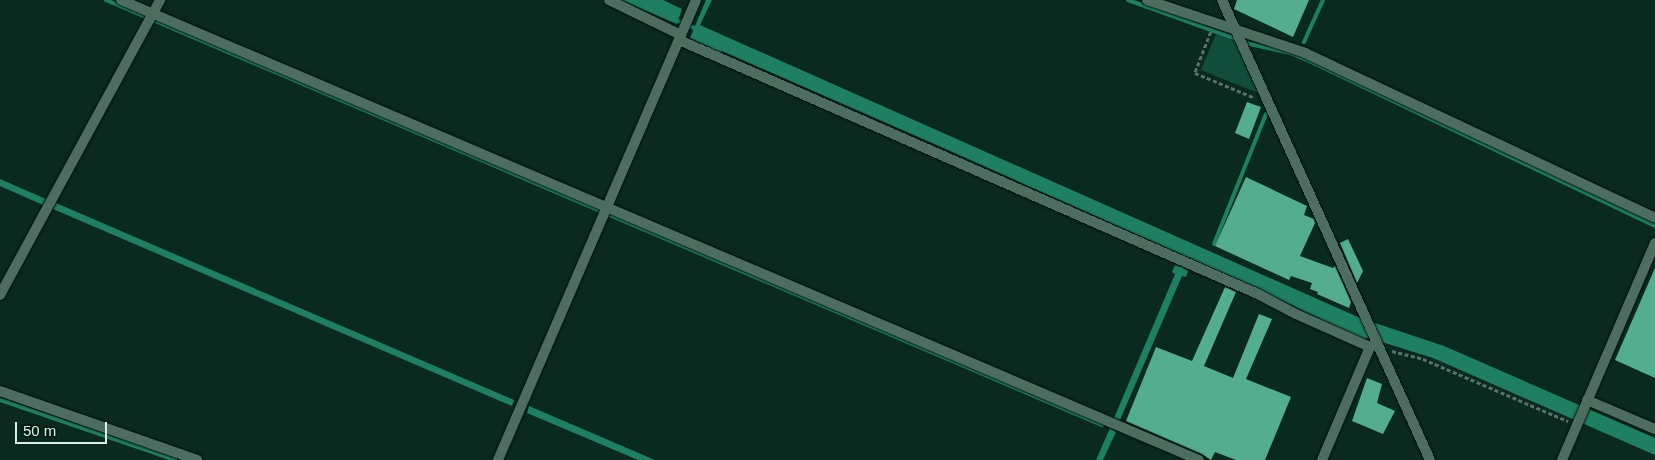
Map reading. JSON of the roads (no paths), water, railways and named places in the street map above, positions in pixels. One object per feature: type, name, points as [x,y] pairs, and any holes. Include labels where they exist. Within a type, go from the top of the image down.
[{"type":"street","points":[[121,0],[1199,460]]},
{"type":"street","points":[[0,295],[160,0]]},
{"type":"street","points":[[609,0],[680,35],[1240,286],[1377,345]]},
{"type":"street","points":[[498,460],[696,0]]},
{"type":"street","points":[[1147,0],[1236,31],[1305,52],[1655,218]]},
{"type":"street","points":[[1222,0],[1430,460]]},
{"type":"street","points":[[1562,460],[1655,243]]},
{"type":"street","points":[[1322,460],[1377,345]]},
{"type":"street","points":[[0,392],[197,460]]},
{"type":"street","points":[[1588,400],[1655,429]]},
{"type":"waterway","points":[[106,0],[1102,425]]},
{"type":"waterway","points":[[1128,0],[1250,44],[1290,53],[1311,62],[1655,226]]},
{"type":"waterway","points":[[1304,42],[1323,0]]},
{"type":"waterway","points":[[673,19],[699,30]]},
{"type":"waterway","points":[[1214,244],[1266,114]]},
{"type":"waterway","points":[[0,400],[175,460]]}]
